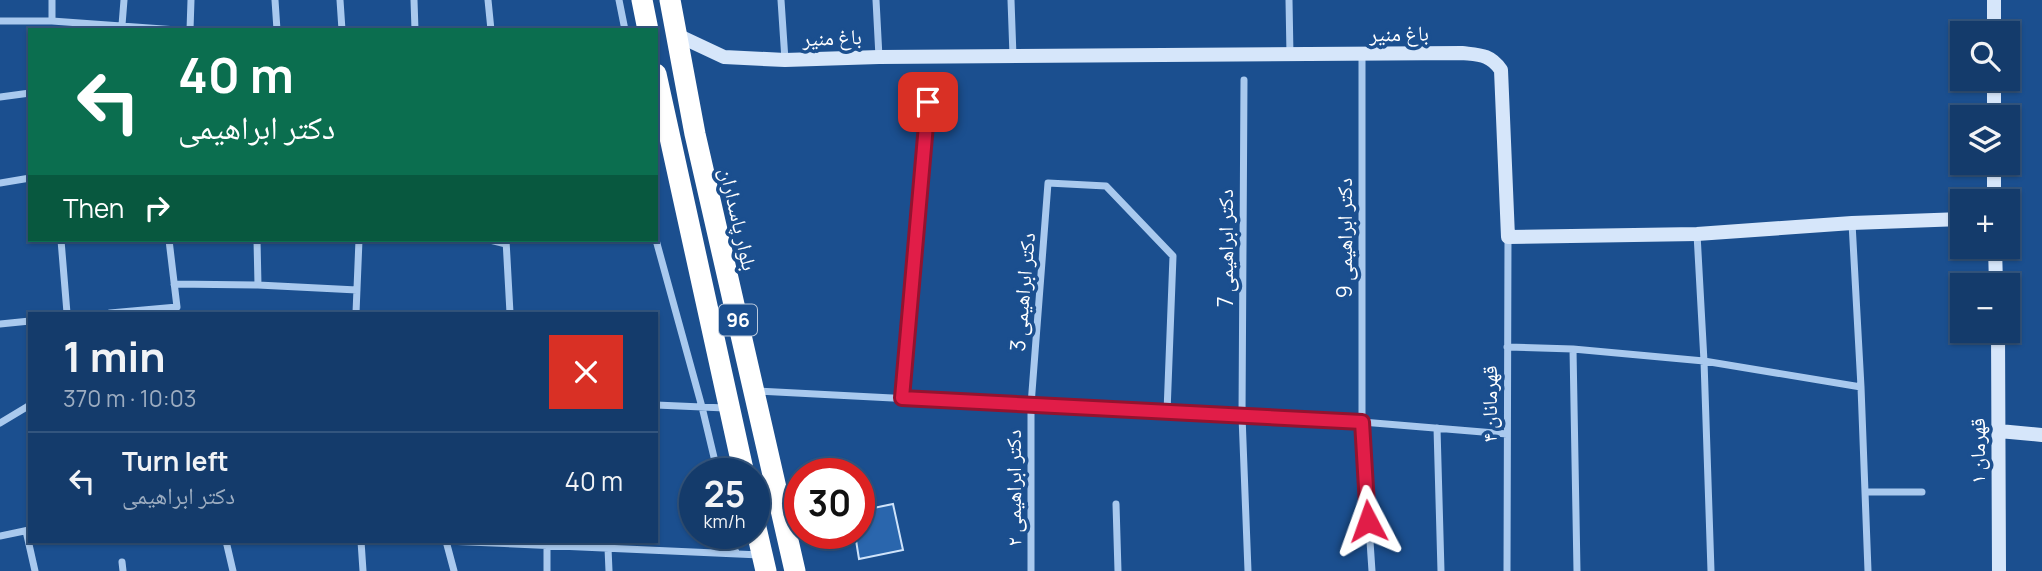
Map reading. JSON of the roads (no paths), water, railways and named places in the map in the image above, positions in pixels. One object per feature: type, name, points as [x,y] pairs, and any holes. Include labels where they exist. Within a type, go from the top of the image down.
[{"type":"highway","points":[[642,0],[648,28]]},
{"type":"highway","name":"بلوار پاسداران","points":[[670,0],[701,160],[795,571]]},
{"type":"highway","name":"96","points":[[658,83],[741,458]]},
{"type":"street","points":[[52,0],[52,21]]},
{"type":"street","points":[[122,25],[124,0]]},
{"type":"street","points":[[190,28],[191,0]]},
{"type":"street","points":[[275,0],[277,28]]},
{"type":"street","points":[[340,0],[342,28]]},
{"type":"street","points":[[414,0],[415,28]]},
{"type":"street","points":[[488,0],[491,28]]},
{"type":"street","points":[[619,0],[625,28]]},
{"type":"street","points":[[781,0],[785,60]]},
{"type":"street","points":[[876,0],[879,57]]},
{"type":"street","points":[[1012,0],[1013,57]]},
{"type":"street","points":[[1289,0],[1290,55]]},
{"type":"street","points":[[1994,0],[1994,21]]},
{"type":"street","points":[[0,21],[39,26],[52,21],[155,28]]},
{"type":"street","name":"باغ منیر","points":[[675,34],[724,57],[785,60],[879,57],[1487,55],[1501,70],[1508,237]]},
{"type":"street","name":"دکتر ابراهیمی 9","points":[[1362,55],[1362,422],[1371,571]]},
{"type":"street","name":"دکتر ابراهیمی 7","points":[[1244,79],[1241,416],[1248,571]]},
{"type":"street","points":[[0,97],[28,93]]},
{"type":"street","points":[[902,398],[928,102]]},
{"type":"street","points":[[0,183],[28,178]]},
{"type":"street","name":"دکتر ابراهیمی 3","points":[[1031,405],[1048,183],[1107,186],[1172,256],[1167,412]]},
{"type":"street","points":[[1508,237],[1696,234],[1950,219]]},
{"type":"street","points":[[1852,223],[1868,571]]},
{"type":"street","points":[[1696,234],[1704,361],[1711,571]]},
{"type":"street","name":"قهرمانان ۴","points":[[1507,571],[1508,237]]},
{"type":"street","points":[[61,242],[67,312]]},
{"type":"street","points":[[130,312],[177,307],[169,242]]},
{"type":"street","points":[[257,242],[258,285]]},
{"type":"street","points":[[356,312],[359,242]]},
{"type":"street","points":[[506,242],[510,312]]},
{"type":"street","points":[[657,242],[714,458]]},
{"type":"street","points":[[174,284],[357,290]]},
{"type":"street","points":[[0,324],[28,321]]},
{"type":"street","name":"قهرمان ۱","points":[[1998,343],[1999,571]]},
{"type":"street","points":[[1507,347],[1573,349],[1704,361],[1861,387]]},
{"type":"street","points":[[1573,349],[1577,571]]},
{"type":"street","points":[[755,391],[1362,422],[1507,434]]},
{"type":"street","points":[[658,405],[730,408]]},
{"type":"street","name":"دکتر ابراهیمی ۲","points":[[1031,405],[1031,571]]},
{"type":"street","points":[[0,423],[28,406]]},
{"type":"street","points":[[1437,428],[1441,571]]},
{"type":"street","points":[[1998,431],[2042,435]]},
{"type":"street","points":[[1865,492],[1923,492]]},
{"type":"street","points":[[1115,504],[1118,571]]},
{"type":"street","points":[[0,536],[28,530]]},
{"type":"street","points":[[30,543],[35,571]]},
{"type":"street","points":[[226,543],[233,571]]},
{"type":"street","points":[[361,543],[362,571]]},
{"type":"street","points":[[447,543],[454,571]]},
{"type":"street","points":[[517,543],[547,546],[580,544],[608,548],[736,554],[764,563]]},
{"type":"street","points":[[547,546],[547,571]]},
{"type":"street","points":[[608,548],[609,571]]},
{"type":"street","points":[[735,549],[736,554]]},
{"type":"street","points":[[122,562],[124,571]]}]
